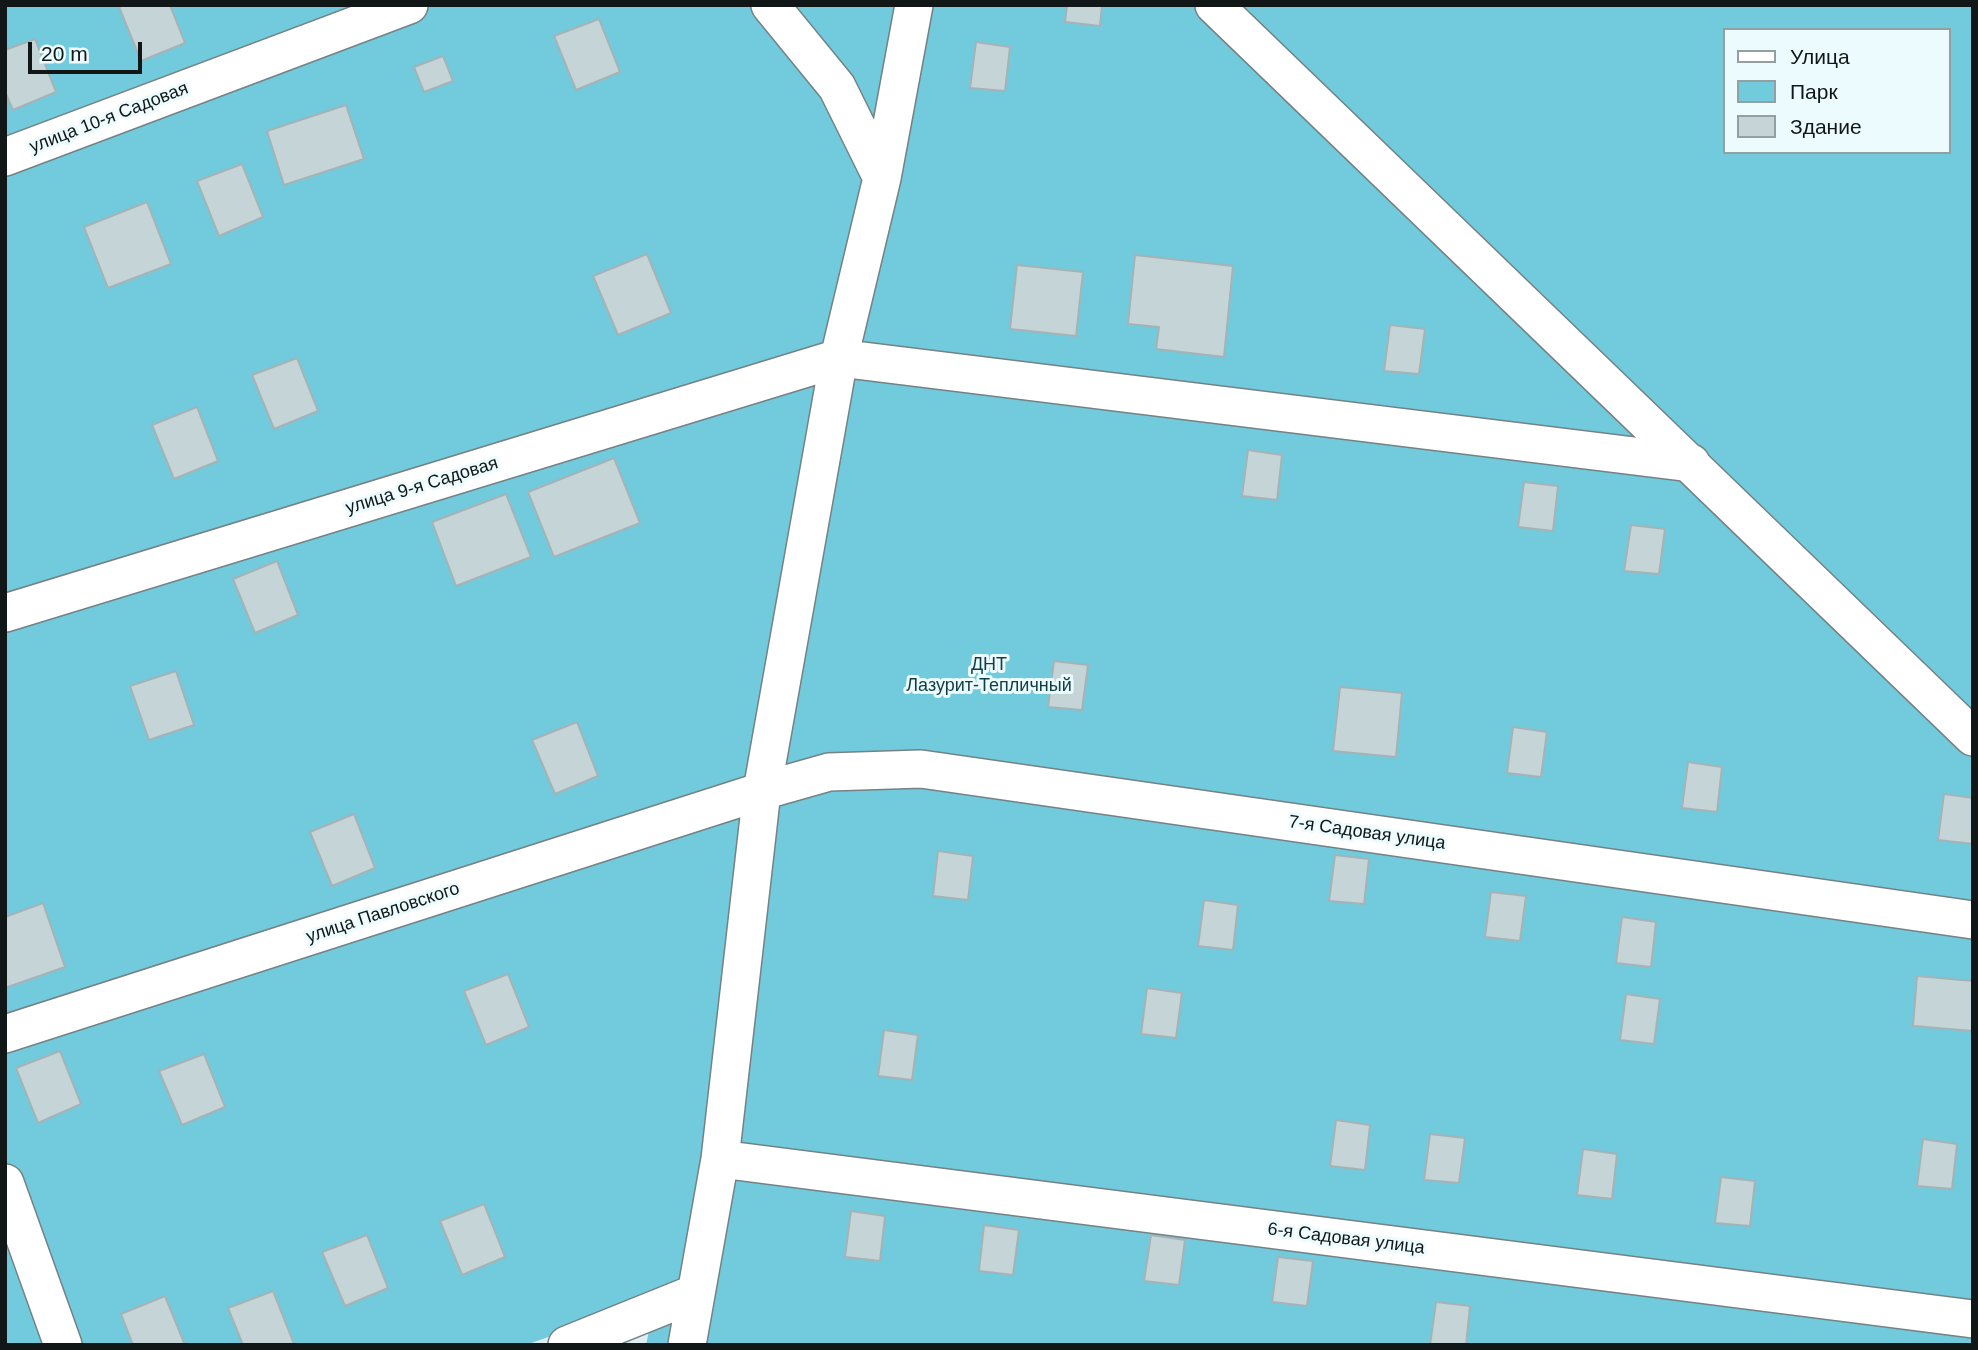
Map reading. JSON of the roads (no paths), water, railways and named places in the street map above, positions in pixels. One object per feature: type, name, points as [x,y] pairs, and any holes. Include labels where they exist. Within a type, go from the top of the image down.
[{"type":"street","name":"улица 10-я Садовая","points":[[5,157],[409,5]]},
{"type":"street","points":[[770,5],[837,87],[882,178]]},
{"type":"street","points":[[687,1345],[720,1159],[762,791],[839,358],[882,178],[914,5]]},
{"type":"street","points":[[1213,5],[1973,737]]},
{"type":"street","points":[[839,358],[1691,463]]},
{"type":"street","name":"улица 9-я Садовая","points":[[5,613],[839,358]]},
{"type":"street","name":"7-я Садовая улица","points":[[762,791],[829,772],[921,769],[1973,919]]},
{"type":"street","name":"улица Павловского","points":[[5,1034],[762,791]]},
{"type":"street","name":"6-я Садовая улица","points":[[720,1159],[1973,1319]]},
{"type":"street","points":[[5,1183],[63,1345]]},
{"type":"street","points":[[567,1345],[696,1293]]},
{"type":"park label","name":"ДНТ Лазурит-Тепличный","points":[[989,675]]}]
